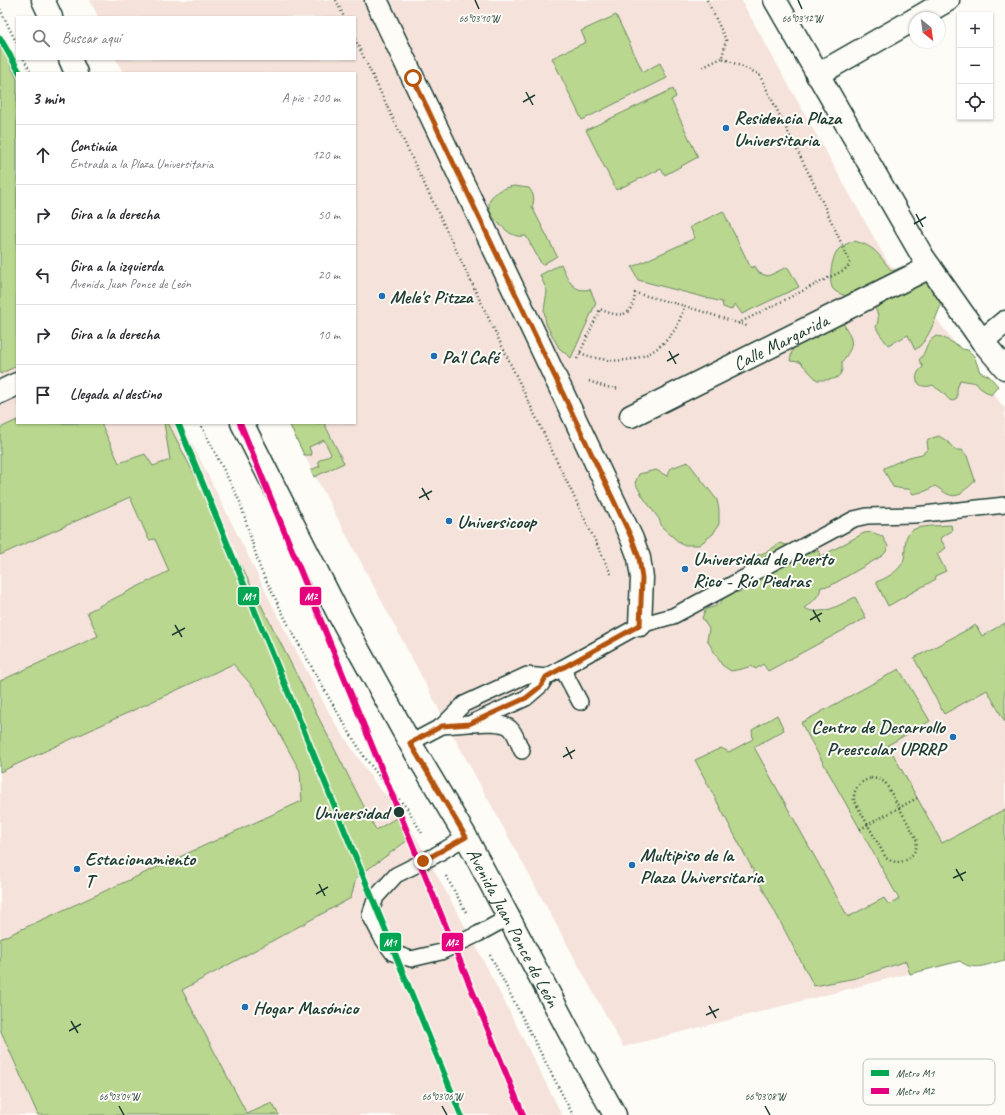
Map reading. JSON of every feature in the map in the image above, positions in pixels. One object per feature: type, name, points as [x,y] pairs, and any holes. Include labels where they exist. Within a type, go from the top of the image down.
[{"type":"street","points":[[43,0],[51,16]]},
{"type":"street","points":[[376,0],[565,381],[632,539],[639,558],[642,578],[640,625]]},
{"type":"street","points":[[775,0],[923,257],[982,341],[1005,368]]},
{"type":"street","points":[[927,12],[948,0]]},
{"type":"street","points":[[817,75],[909,22]]},
{"type":"street","points":[[70,60],[76,72]]},
{"type":"street","name":"Calle Margarida","points":[[631,416],[930,267]]},
{"type":"street","points":[[982,341],[1005,322]]},
{"type":"street","points":[[0,392],[16,384]]},
{"type":"street","name":"Avenida Juan Ponce de León","points":[[243,424],[338,613],[410,743],[466,837],[615,1115]]},
{"type":"lane","points":[[469,724],[526,698],[541,686],[546,677],[640,625],[673,616],[854,519],[867,516],[915,515],[1005,505]]},
{"type":"lane","points":[[562,668],[580,702]]},
{"type":"lane","points":[[410,743],[442,726],[464,704],[527,675],[546,677]]},
{"type":"lane","points":[[442,726],[469,724],[504,725],[513,731],[522,751]]},
{"type":"lane","points":[[466,837],[434,856],[396,875],[376,897],[370,915],[382,938],[393,953],[411,960],[441,952],[509,917]]},
{"type":"path","points":[[336,0],[344,16]]},
{"type":"path","points":[[707,0],[726,40],[722,58]]},
{"type":"path","points":[[0,9],[16,42]]},
{"type":"path","points":[[356,41],[614,580]]},
{"type":"path","points":[[703,67],[722,58],[759,74],[815,186],[850,262],[848,267],[844,270],[737,324]]},
{"type":"path","points":[[24,60],[30,72]]},
{"type":"path","points":[[624,388],[613,389],[565,381],[580,353],[600,309],[612,314],[620,315],[625,313],[634,304],[635,293],[685,306],[737,324],[790,337]]},
{"type":"path","points":[[580,353],[592,358],[613,360],[632,360],[644,355],[662,344],[670,335],[677,325],[685,306]]},
{"type":"path","points":[[201,424],[240,502],[260,568],[290,628],[363,755],[385,784],[407,808],[478,934],[573,1115]]},
{"type":"path","points":[[871,778],[878,779],[884,782],[899,807],[918,843],[916,850],[908,860],[896,862],[886,858],[854,800],[854,792],[864,780],[871,778]]},
{"type":"path","points":[[860,828],[917,798]]},
{"type":"shaded area","name":"Universidad de Puerto Rico - Río Piedras","points":[[90,0],[741,0],[887,261],[910,284],[1005,409],[1005,949],[623,1047],[442,715],[288,424],[356,424],[356,72],[122,72],[116,60],[356,60],[356,16],[98,16]]},
{"type":"shaded area","points":[[0,43],[16,77],[16,424],[182,424],[285,630],[333,720],[377,786],[402,812],[477,948],[562,1115],[0,1115]]},
{"type":"green space","points":[[616,15],[643,72],[660,63],[667,78],[582,120],[552,58],[586,42],[581,31]]},
{"type":"green space","points":[[0,43],[16,77],[16,366],[0,374]]},
{"type":"green space","points":[[673,89],[676,97],[671,100],[698,157],[665,175],[661,169],[616,190],[586,130]]},
{"type":"green space","points":[[514,186],[529,188],[531,190],[534,199],[532,207],[557,256],[542,265],[526,236],[517,236],[508,232],[493,217],[490,211],[490,199],[499,191]]},
{"type":"green space","points":[[723,211],[751,268],[755,266],[759,273],[768,276],[787,267],[799,287],[742,314],[735,304],[731,310],[723,307],[722,302],[638,280],[632,267],[695,238],[690,227]]},
{"type":"green space","points":[[854,241],[872,248],[892,271],[904,266],[911,270],[926,282],[934,292],[941,305],[924,342],[915,350],[908,335],[888,345],[876,327],[878,322],[877,313],[863,294],[852,297],[842,295],[832,287],[831,270],[835,254],[843,246]]},
{"type":"green space","points":[[561,264],[568,279],[574,287],[584,290],[590,289],[596,303],[571,358],[559,348],[546,324],[544,310],[547,291],[540,275]]},
{"type":"green space","points":[[832,322],[843,323],[851,339],[851,347],[842,362],[841,373],[839,376],[827,380],[817,380],[800,362],[790,361],[794,342]]},
{"type":"green space","points":[[936,336],[942,337],[962,349],[968,350],[974,356],[980,372],[989,376],[998,386],[991,395],[980,388],[976,383],[960,380],[957,389],[957,398],[953,401],[948,399],[944,393],[933,385],[920,385],[916,379],[919,371],[923,367],[919,360],[924,354],[929,342]]},
{"type":"green space","points":[[16,420],[16,424],[101,424],[119,463],[145,454],[153,466],[170,460],[164,424],[169,424],[376,830],[398,817],[408,840],[356,878],[351,898],[182,990],[247,1114],[272,1103],[279,1115],[38,1115],[0,1029],[0,939],[302,801],[300,771],[255,689],[233,664],[0,772],[0,681],[98,636],[87,612],[169,571],[155,539],[149,540],[130,497],[0,555],[0,428]]},
{"type":"green space","points":[[289,424],[324,424],[344,463],[314,477],[311,470],[320,466],[318,461],[331,454],[324,440],[309,447],[312,455],[304,455]]},
{"type":"green space","points":[[939,436],[947,441],[955,450],[962,450],[967,456],[975,480],[972,484],[961,494],[954,496],[935,486],[926,491],[913,494],[909,489],[893,487],[884,468],[909,457],[922,454],[928,449],[927,441]]},
{"type":"green space","points":[[688,462],[717,500],[719,510],[719,524],[713,534],[699,545],[682,545],[662,527],[659,519],[635,483],[639,474],[656,470],[667,476],[671,468]]},
{"type":"green space","points":[[951,525],[952,531],[940,538],[946,548],[937,554],[946,571],[935,576],[936,579],[888,606],[876,582],[891,575],[901,566],[904,558],[908,534],[919,528]]},
{"type":"green space","points":[[871,532],[882,536],[888,546],[886,552],[882,556],[830,586],[821,587],[815,599],[804,608],[824,611],[855,597],[866,618],[768,671],[763,664],[756,669],[751,666],[731,671],[722,665],[707,640],[709,629],[702,618],[706,609],[718,604],[725,594],[739,592],[747,588],[751,579],[752,564],[756,556],[768,551],[780,543],[806,551],[819,551],[820,557],[864,533]]},
{"type":"green space","points":[[1005,623],[1005,722],[987,690],[944,714],[914,658],[976,625],[982,636]]},
{"type":"green space","points":[[899,669],[930,721],[888,745],[942,843],[1005,809],[1005,960],[976,967],[965,965],[960,961],[910,974],[906,961],[856,978],[814,986],[695,760],[721,748],[729,752],[753,739],[752,730],[777,715],[784,730],[754,747],[848,917],[884,898],[889,905],[899,899],[801,723]]},
{"type":"metro line","name":"M1","points":[[0,38],[19,72]]},
{"type":"metro line","name":"M1","points":[[178,424],[461,1115]]},
{"type":"metro line","name":"M2","points":[[240,424],[523,1115]]},
{"type":"place","name":"Residencia Plaza Universitaria","points":[[726,128]]},
{"type":"place","name":"Mele's Pitzza","points":[[382,296]]},
{"type":"place","name":"Pa'l Café","points":[[434,356]]},
{"type":"place","name":"Universicoop","points":[[449,521]]},
{"type":"place","name":"Universidad de Puerto Rico - Río Piedras","points":[[685,569]]},
{"type":"place","name":"Centro de Desarrollo Preescolar UPRRP","points":[[953,737]]},
{"type":"place","name":"Universidad","points":[[399,812]]},
{"type":"place","name":"Multipiso de la Plaza Universitaria","points":[[632,865]]},
{"type":"place","name":"Estacionamiento T","points":[[77,869]]},
{"type":"place","name":"Hogar Masónico","points":[[245,1007]]},
{"type":"route","points":[[413,78],[632,539],[639,558],[642,578],[640,625],[546,677],[541,686],[526,698],[469,724],[442,726],[410,743],[466,837],[423,861]]}]
